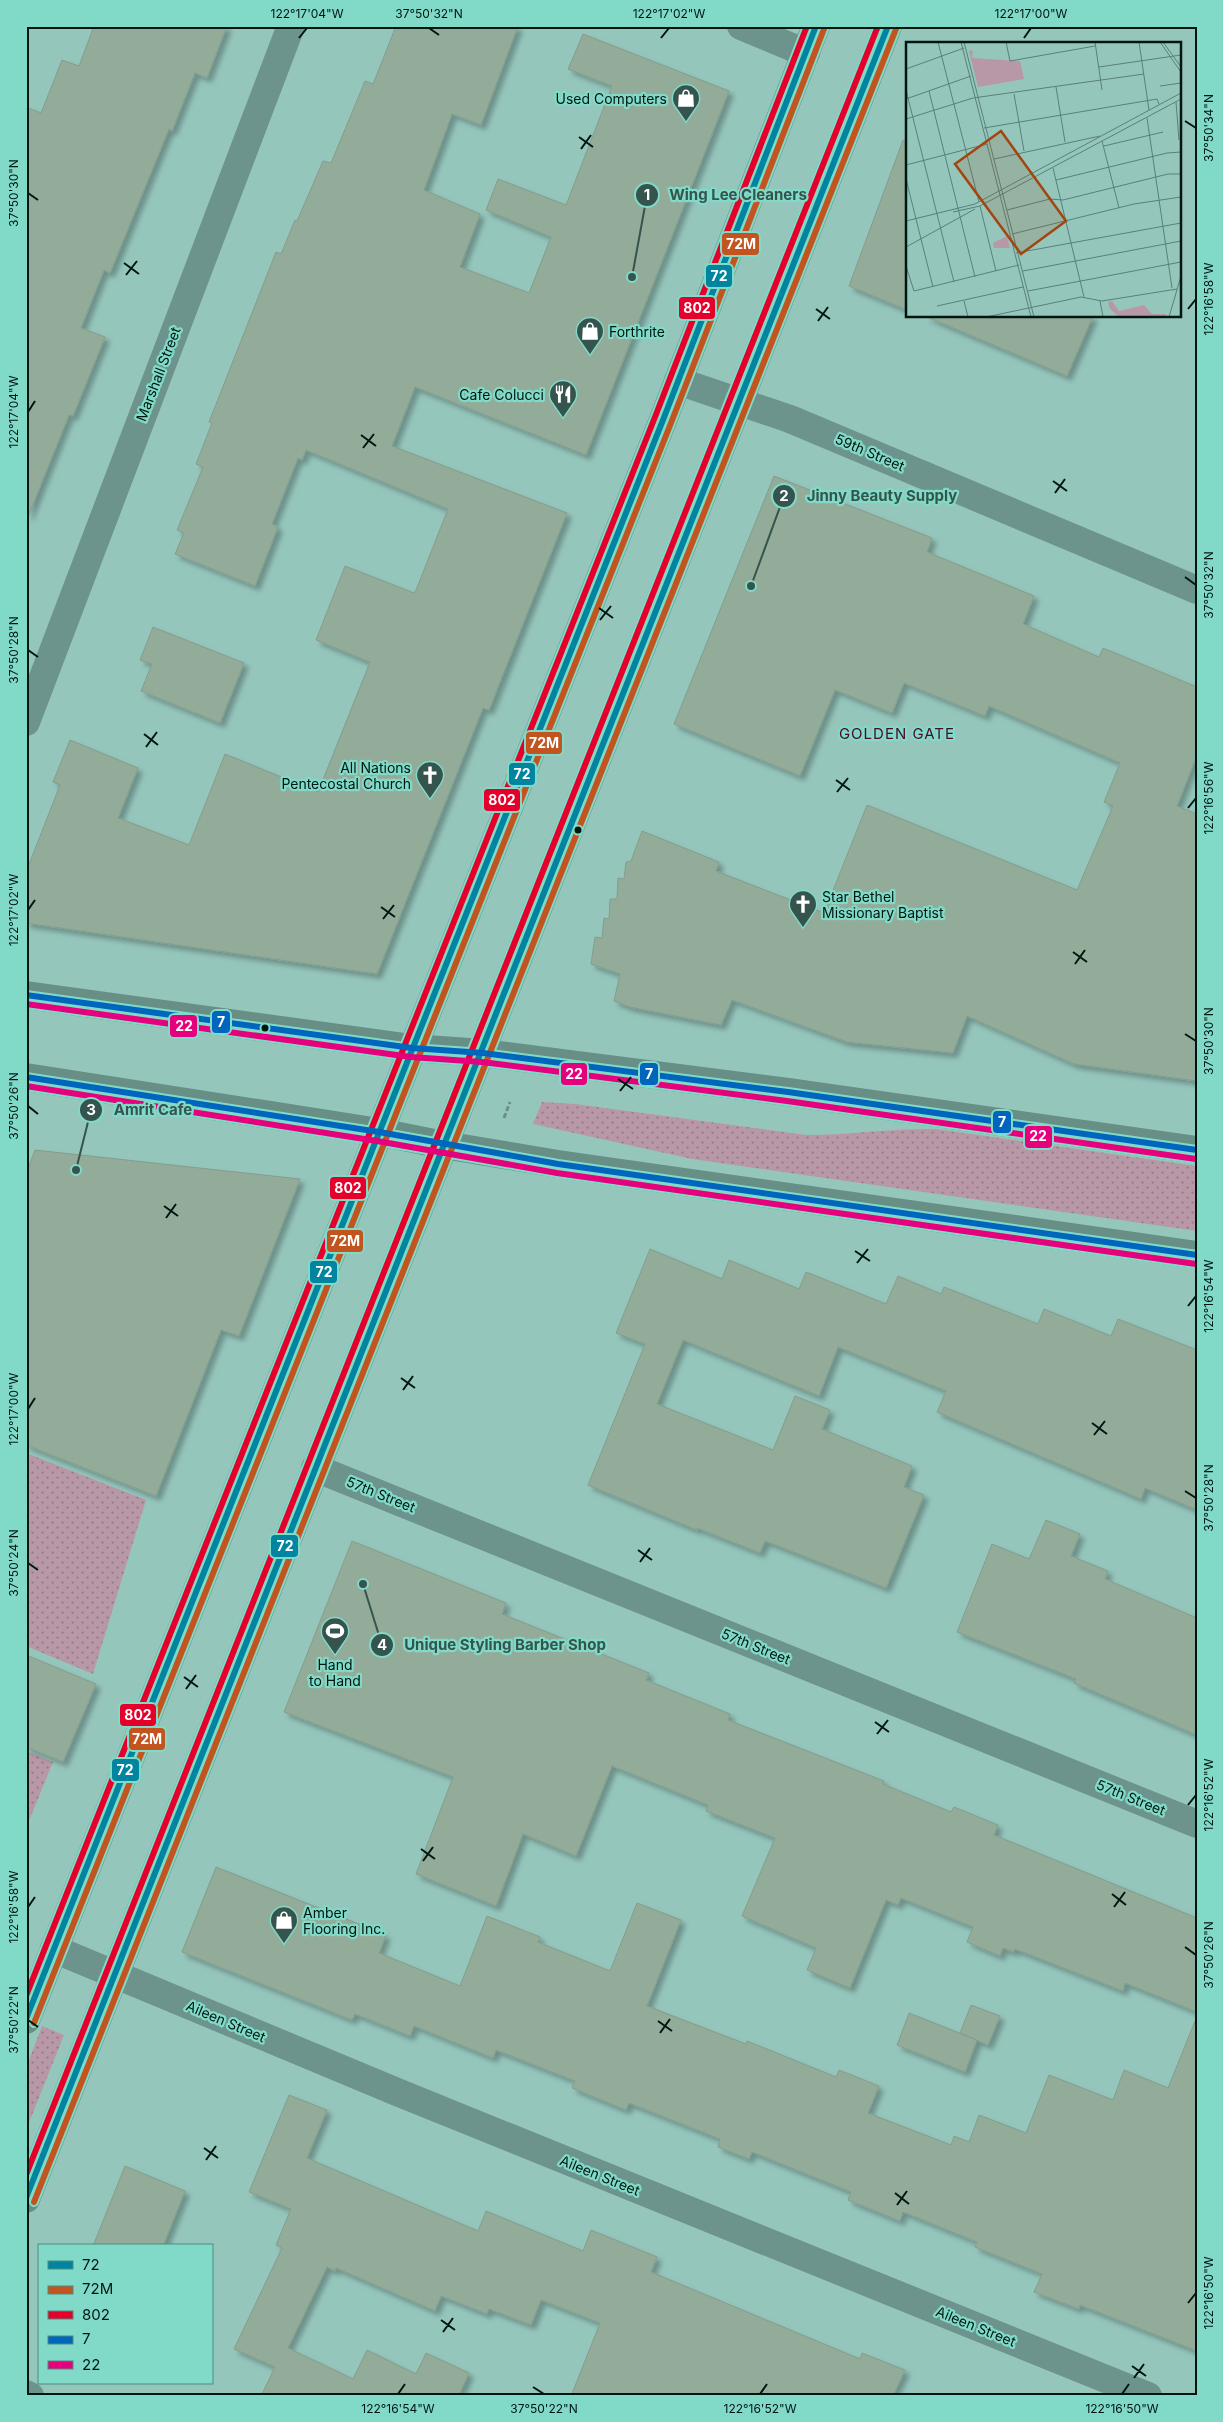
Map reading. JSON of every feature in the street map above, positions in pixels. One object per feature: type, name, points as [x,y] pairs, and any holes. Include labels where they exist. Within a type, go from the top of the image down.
[{"type":"main road","points":[[26,2020],[678,381],[816,26]]},
{"type":"main road","points":[[26,2199],[888,26]]},
{"type":"main road","points":[[26,994],[412,1048],[482,1052],[806,1094],[1197,1150]]},
{"type":"main road","points":[[26,1077],[379,1132],[558,1164],[1197,1256]]},
{"type":"street","name":"Marshall Street","points":[[26,722],[291,26]]},
{"type":"street","points":[[742,26],[806,52]]},
{"type":"street","name":"59th Street","points":[[678,381],[784,417],[1197,590]]},
{"type":"street","name":"57th Street","points":[[315,1468],[1197,1824]]},
{"type":"street","name":"Aileen Street","points":[[54,1949],[415,2100],[1148,2396]]},
{"type":"street","points":[[26,2394],[30,2396]]},
{"type":"path","points":[[504,1118],[510,1102]]},
{"type":"shaded area","points":[[542,1102],[575,1104],[806,1135],[936,1129],[1197,1166],[1197,1231],[692,1159],[533,1124]]},
{"type":"shaded area","points":[[26,1453],[146,1500],[93,1674],[26,1646]]},
{"type":"shaded area","points":[[26,1751],[53,1762],[26,1828]]},
{"type":"shaded area","points":[[42,2026],[64,2035],[26,2130],[26,2068]]},
{"type":"building","points":[[94,26],[227,26],[207,78],[195,73],[172,131],[169,129],[110,273],[104,270],[81,328],[105,337],[73,416],[69,415],[28,517],[26,107],[41,113],[62,60],[79,66]]},
{"type":"building","points":[[396,26],[518,26],[481,125],[452,114],[424,190],[480,214],[460,267],[529,293],[551,237],[486,210],[498,179],[566,205],[612,86],[568,69],[583,34],[729,91],[586,455],[415,387],[392,446],[567,513],[489,710],[483,708],[377,974],[26,923],[26,872],[60,785],[53,782],[70,740],[138,768],[118,818],[189,845],[225,754],[318,792],[370,662],[316,640],[345,566],[414,593],[416,590],[448,509],[306,450],[302,460],[298,458],[272,524],[278,527],[255,586],[175,554],[184,533],[177,530],[203,467],[196,464],[212,423],[209,422],[276,252],[281,254],[323,161],[331,163],[365,81],[373,84]]},
{"type":"building","points":[[903,140],[906,141],[906,310],[849,286]]},
{"type":"building","points":[[930,318],[1092,318],[1067,376]]},
{"type":"building","points":[[774,476],[932,538],[927,552],[1034,596],[1023,624],[1099,657],[1103,648],[1197,687],[1197,755],[1177,806],[1197,814],[1197,1081],[1074,1064],[967,1016],[953,1053],[847,1042],[732,1000],[721,1025],[630,1007],[614,1001],[620,974],[591,964],[595,937],[602,938],[604,918],[609,919],[610,899],[617,899],[618,878],[624,879],[626,862],[631,861],[642,831],[719,862],[716,871],[824,913],[867,805],[1077,890],[1113,806],[1104,802],[1120,763],[989,706],[985,716],[904,683],[892,713],[835,690],[800,776],[674,724]]},
{"type":"building","points":[[153,627],[244,663],[220,723],[141,691],[152,664],[140,660]]},
{"type":"building","points":[[35,1150],[300,1179],[239,1336],[221,1330],[156,1496],[26,1445],[26,1174]]},
{"type":"building","points":[[650,1249],[722,1279],[729,1260],[799,1289],[806,1272],[886,1304],[898,1276],[941,1294],[944,1287],[1038,1324],[1044,1309],[1111,1336],[1118,1319],[1197,1350],[1197,1510],[1145,1488],[1141,1499],[937,1412],[946,1391],[838,1347],[819,1396],[683,1340],[657,1404],[773,1450],[795,1396],[830,1410],[822,1429],[912,1466],[904,1487],[924,1495],[886,1588],[765,1541],[760,1553],[697,1528],[697,1530],[588,1485],[645,1344],[616,1333]]},
{"type":"building","points":[[1046,1520],[1080,1534],[1071,1556],[1108,1571],[1105,1579],[1197,1618],[1197,1735],[1074,1683],[1076,1679],[957,1632],[992,1544],[1029,1559]]},
{"type":"building","points":[[352,1541],[506,1603],[502,1614],[649,1673],[646,1680],[730,1714],[728,1720],[884,1781],[883,1784],[951,1812],[954,1807],[998,1825],[994,1835],[1197,1918],[1197,2012],[1125,1983],[1123,1991],[1015,1949],[1014,1952],[1003,1948],[1000,1956],[967,1942],[973,1927],[901,1898],[898,1905],[886,1900],[850,1988],[807,1970],[816,1948],[742,1916],[775,1838],[706,1811],[708,1805],[612,1766],[576,1856],[523,1834],[496,1906],[416,1874],[453,1777],[284,1712]]},
{"type":"building","points":[[26,1655],[96,1684],[63,1762],[26,1747]]},
{"type":"building","points":[[216,1867],[386,1935],[379,1953],[460,1986],[487,1916],[540,1937],[538,1942],[610,1971],[637,1903],[681,1920],[647,2006],[746,2044],[747,2041],[836,2077],[839,2070],[879,2086],[868,2113],[951,2145],[954,2136],[969,2142],[979,2115],[1026,2133],[1049,2075],[1113,2100],[1124,2070],[1168,2088],[1195,2021],[1197,2021],[1197,2351],[1080,2305],[1079,2309],[1034,2292],[1042,2274],[975,2247],[977,2242],[903,2212],[900,2221],[848,2200],[851,2192],[752,2152],[749,2159],[718,2147],[720,2139],[629,2103],[626,2110],[572,2088],[575,2081],[496,2050],[493,2058],[414,2026],[410,2036],[355,2014],[352,2020],[182,1952]]},
{"type":"building","points":[[971,2005],[1000,2016],[988,2045],[960,2033]]},
{"type":"building","points":[[909,2013],[977,2040],[965,2072],[897,2045]]},
{"type":"building","points":[[289,2095],[327,2110],[307,2158],[478,2231],[486,2211],[583,2251],[591,2230],[657,2257],[651,2272],[860,2359],[862,2353],[905,2370],[893,2396],[571,2396],[600,2323],[541,2300],[531,2325],[489,2309],[487,2314],[441,2296],[435,2311],[336,2268],[335,2271],[327,2267],[288,2348],[353,2379],[367,2350],[416,2374],[426,2353],[469,2373],[459,2395],[461,2396],[261,2396],[275,2367],[234,2349],[282,2248],[276,2245],[291,2209],[249,2192]]},
{"type":"building","points":[[125,2166],[185,2191],[164,2244],[94,2244]]},
{"type":"transit line","name":"802","points":[[26,1996],[655,417],[807,26]]},
{"type":"transit line","name":"72","points":[[26,2019],[663,420],[816,26]]},
{"type":"transit line","name":"802","points":[[26,2175],[878,26]]},
{"type":"transit line","name":"72","points":[[26,2198],[888,26]]},
{"type":"transit line","name":"72M","points":[[34,2023],[671,423],[824,29]]},
{"type":"transit line","name":"72M","points":[[34,2202],[896,29]]},
{"type":"transit line","name":"7","points":[[26,995],[412,1048],[483,1053],[788,1092],[1197,1150]]},
{"type":"transit line","name":"22","points":[[26,1004],[411,1057],[482,1062],[787,1101],[1196,1159]]},
{"type":"transit line","name":"7","points":[[26,1077],[379,1132],[558,1164],[1197,1255]]},
{"type":"transit line","name":"22","points":[[26,1086],[377,1141],[557,1173],[1196,1264]]},
{"type":"place","name":"Used Computers","points":[[686,122]]},
{"type":"place","name":"Wing Lee Cleaners","points":[[632,277]]},
{"type":"place","name":"Forthrite","points":[[590,355]]},
{"type":"place","name":"Cafe Colucci","points":[[563,418]]},
{"type":"place","name":"Jinny Beauty Supply","points":[[751,586]]},
{"type":"place","name":"All Nations Pentecostal Church","points":[[430,799]]},
{"type":"place","name":"Star Bethel Missionary Baptist","points":[[803,928]]},
{"type":"place","name":"Amrit Cafe","points":[[76,1170]]},
{"type":"place","name":"Unique Styling Barber Shop","points":[[363,1584]]},
{"type":"place","name":"Hand to Hand","points":[[335,1655]]},
{"type":"place","name":"Amber Flooring Inc.","points":[[284,1944]]},
{"type":"district","name":"GOLDEN GATE","points":[[897,733]]}]
